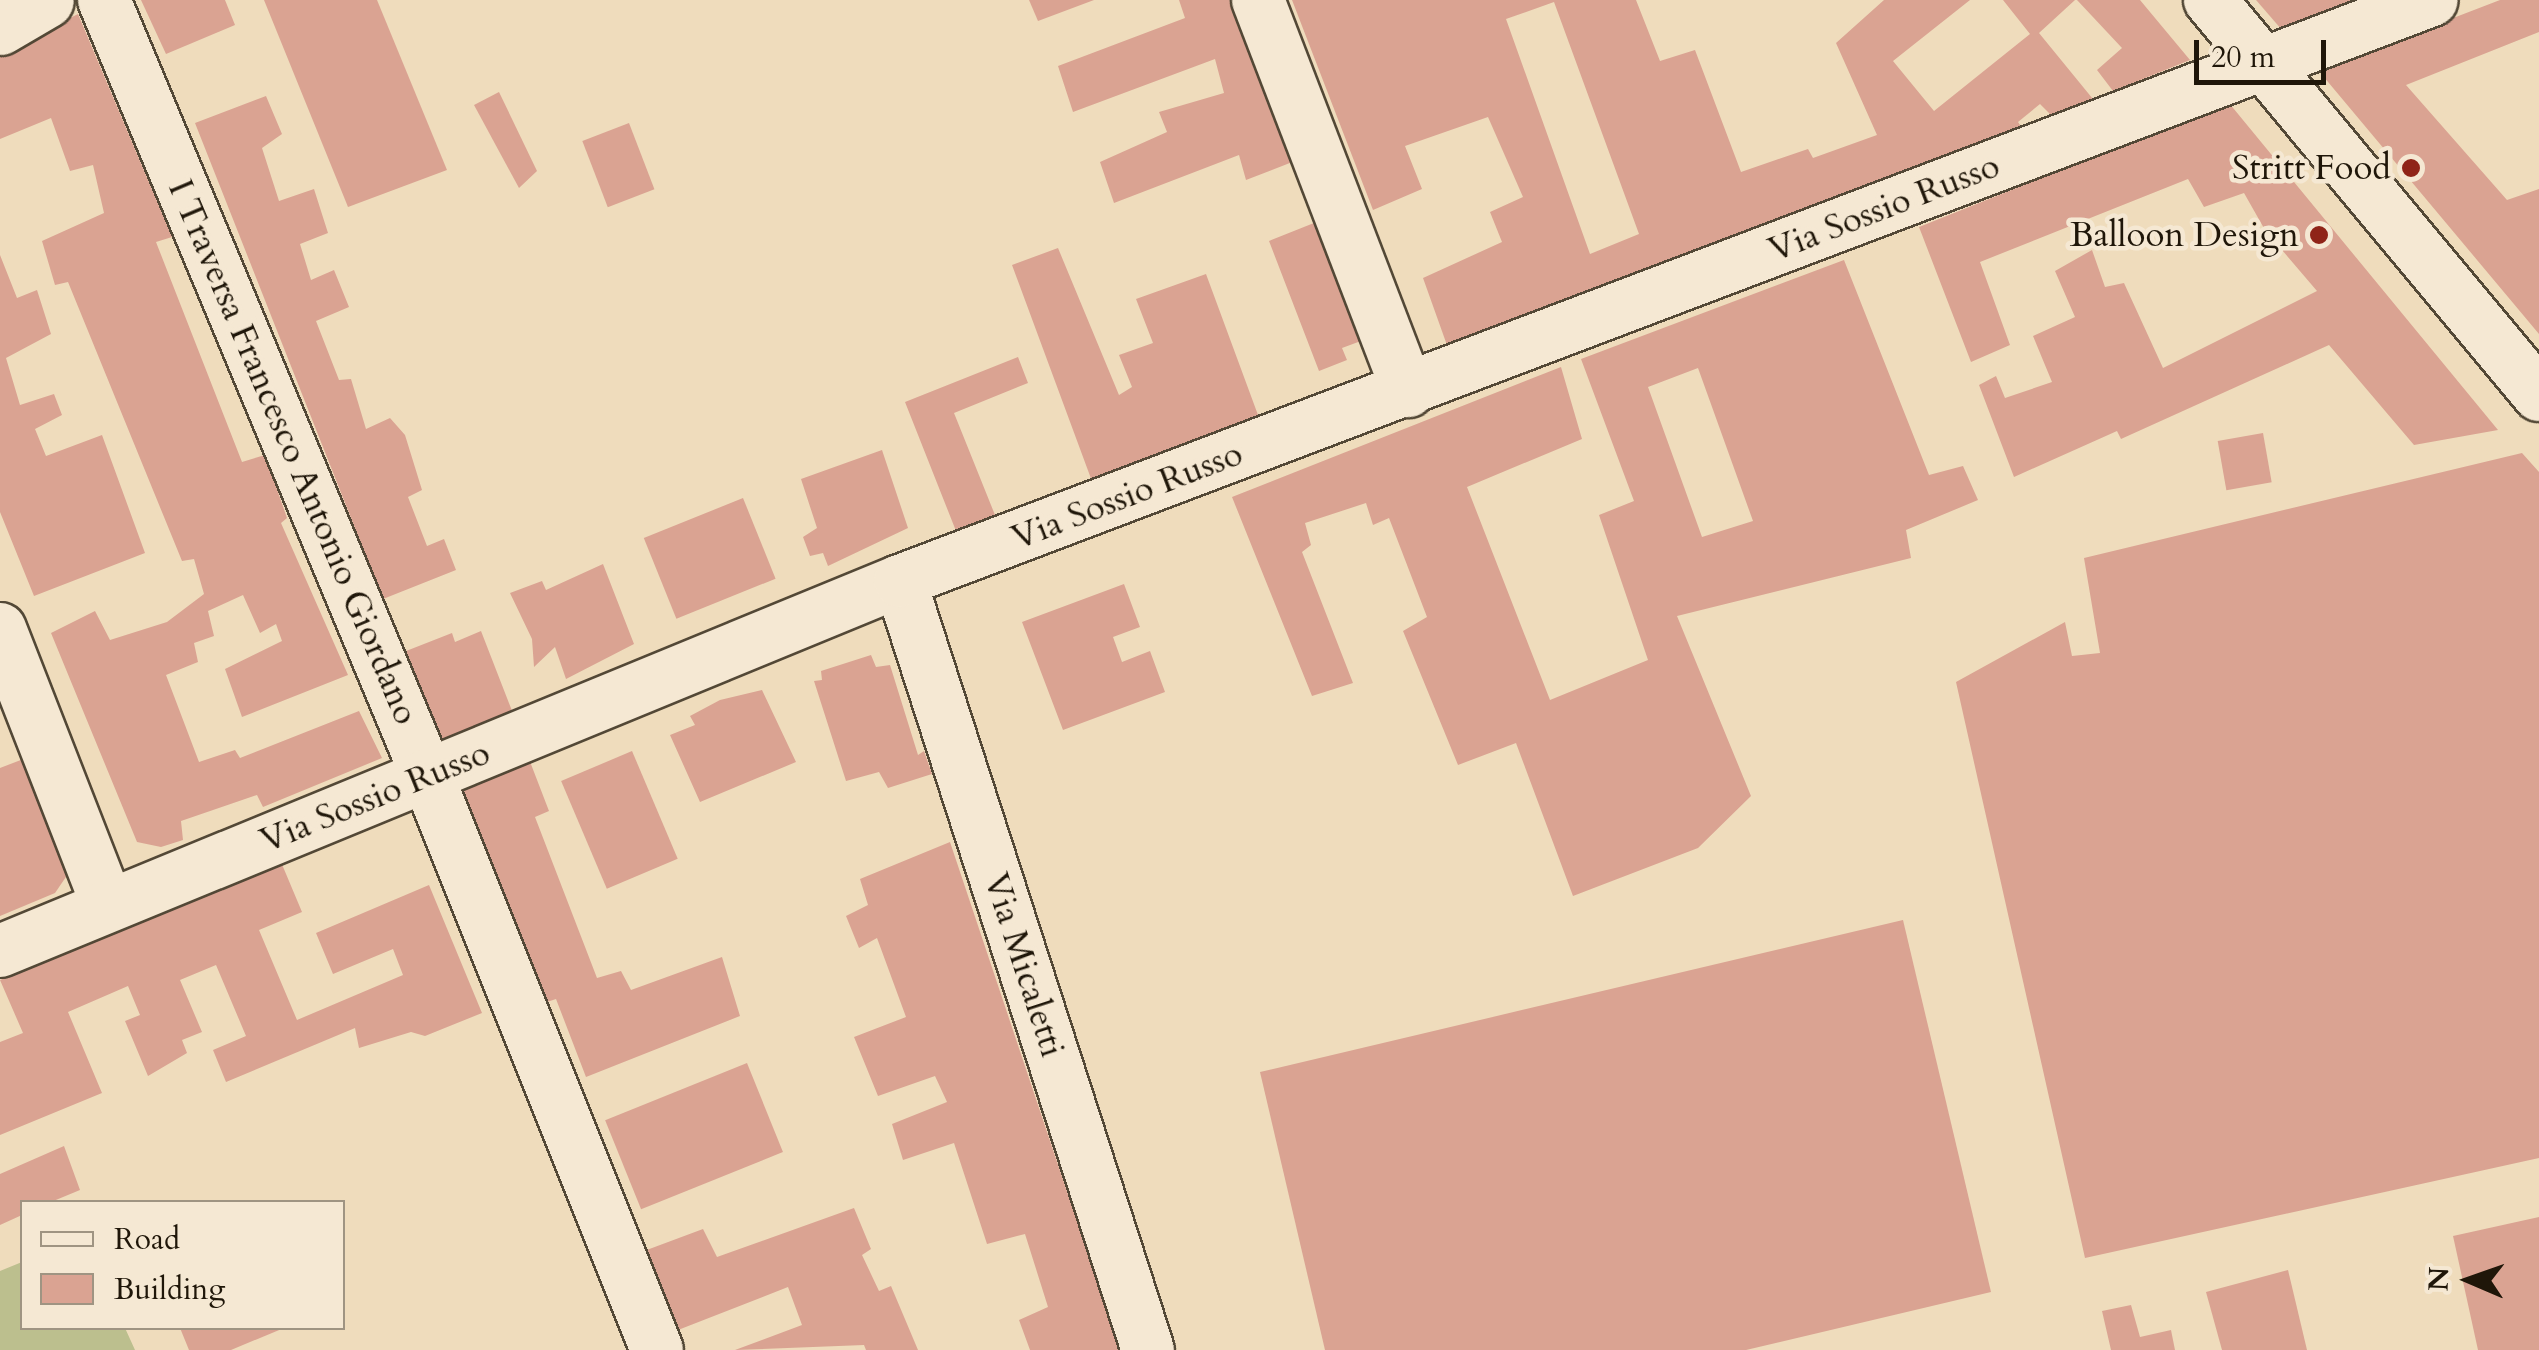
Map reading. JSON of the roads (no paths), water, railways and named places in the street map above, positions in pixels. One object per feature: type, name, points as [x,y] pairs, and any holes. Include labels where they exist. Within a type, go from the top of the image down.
[{"type":"street","points":[[0,27],[46,0]]},
{"type":"street","name":"I Traversa Francesco Antonio Giordano","points":[[104,0],[428,775],[657,1350]]},
{"type":"street","points":[[1258,0],[1408,390]]},
{"type":"street","points":[[2210,0],[2539,395]]},
{"type":"street","name":"Via Sossio Russo","points":[[0,951],[900,581],[2432,0]]},
{"type":"street","name":"Via Micaletti","points":[[900,581],[1148,1350]]},
{"type":"street","points":[[0,629],[108,906]]},
{"type":"place","name":"Stritt Food","points":[[2411,168]]},
{"type":"place","name":"Balloon Design","points":[[2319,235]]}]
